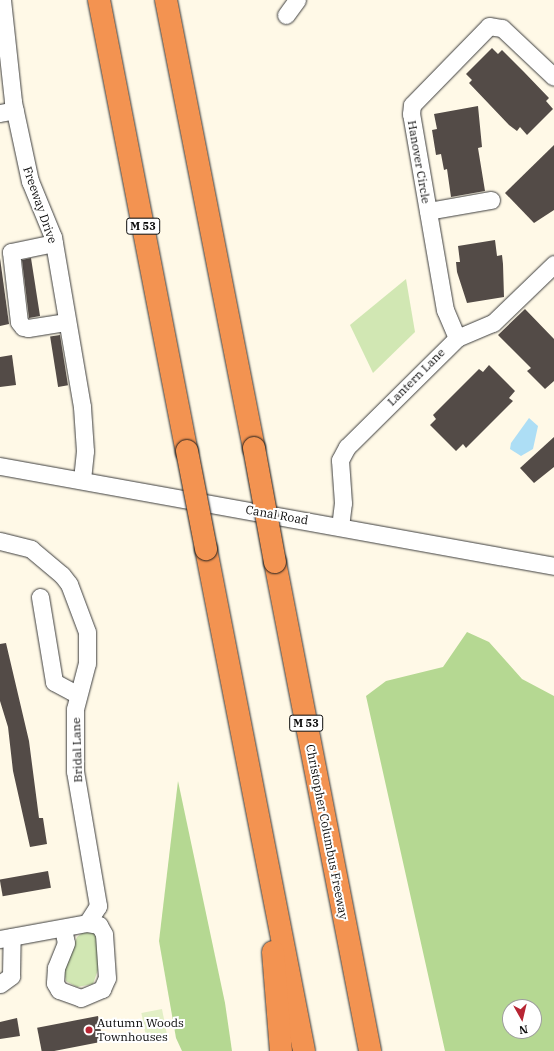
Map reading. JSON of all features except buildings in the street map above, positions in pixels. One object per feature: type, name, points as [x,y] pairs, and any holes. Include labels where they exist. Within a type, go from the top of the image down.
[{"type":"highway","name":"M 53","points":[[99,0],[304,1051]]},
{"type":"highway","name":"Christopher Columbus Freeway","points":[[166,0],[370,1051]]},
{"type":"highway","points":[[263,839],[281,1051]]},
{"type":"highway","points":[[337,883],[378,1051]]},
{"type":"street","name":"Freeway Drive","points":[[2,0],[7,112],[30,181],[54,244],[82,407],[85,451],[82,480]]},
{"type":"street","points":[[286,15],[297,0]]},
{"type":"street","name":"Hanover Circle","points":[[457,338],[445,310],[411,114],[417,97],[489,26],[502,28],[554,76]]},
{"type":"street","points":[[428,211],[491,200]]},
{"type":"street","points":[[54,244],[11,252],[19,322],[23,327],[28,328],[67,322]]},
{"type":"street","name":"Lantern Lane","points":[[340,527],[342,453],[457,338],[493,323],[554,264]]},
{"type":"street","name":"Canal Road","points":[[0,466],[554,566]]},
{"type":"street","name":"Bridal Lane","points":[[0,541],[20,545],[40,554],[69,584],[80,609],[88,648],[77,694],[75,771],[104,934],[107,978],[95,994],[81,998],[59,990],[55,983],[56,968],[66,943],[63,928]]},
{"type":"street","points":[[40,597],[54,682],[77,694]]},
{"type":"street","points":[[87,924],[98,906]]},
{"type":"street","points":[[0,984],[11,976],[6,938],[87,924],[99,925],[104,934]]},
{"type":"green space","points":[[406,279],[415,332],[373,373],[350,325]]},
{"type":"green space","points":[[467,632],[489,642],[522,679],[554,696],[554,1051],[445,1051],[366,696],[386,681],[443,667]]},
{"type":"green space","points":[[178,781],[225,1003],[232,1051],[182,1051],[176,1038],[159,941]]},
{"type":"green space","points":[[86,930],[94,932],[96,936],[99,967],[93,984],[77,987],[66,981],[64,971],[77,937]]},
{"type":"green space","points":[[162,1009],[167,1035],[146,1039],[141,1013]]},
{"type":"water","points":[[529,418],[538,426],[533,449],[521,456],[510,449],[511,443]]},
{"type":"place","name":"Autumn Woods Townhouses","points":[[89,1030]]}]
